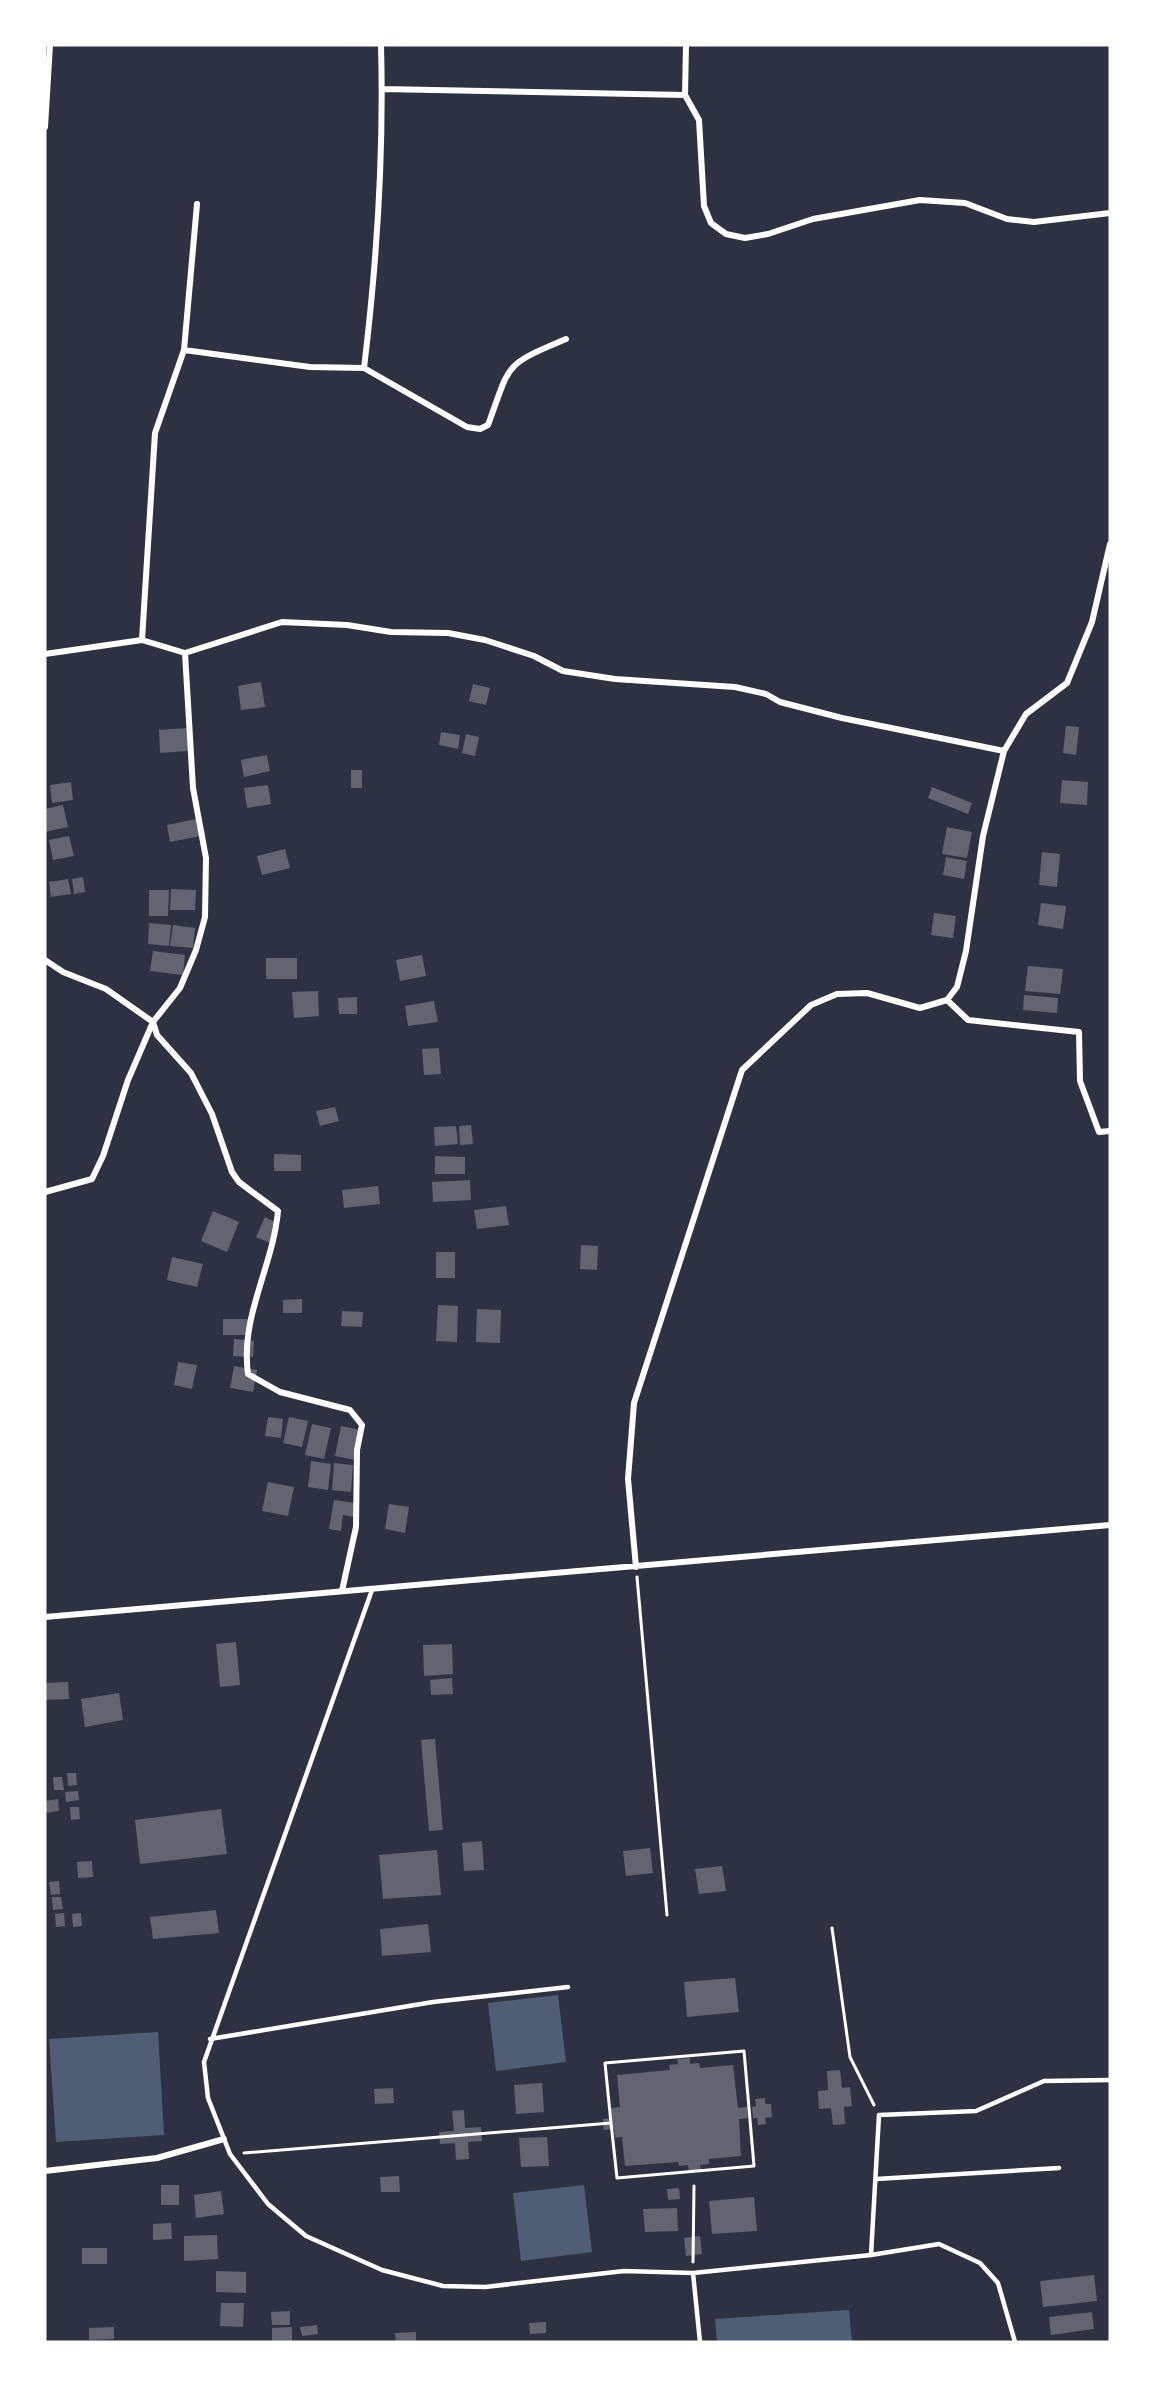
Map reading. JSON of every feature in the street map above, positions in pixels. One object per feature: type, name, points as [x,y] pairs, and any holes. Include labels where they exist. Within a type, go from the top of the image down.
[{"type":"street","points":[[45,127],[50,45]]},
{"type":"street","points":[[364,369],[375,274],[382,89],[381,45]]},
{"type":"street","points":[[686,45],[685,95],[699,120],[704,206],[711,223],[726,234],[746,238],[768,234],[813,219],[920,200],[965,202],[1007,219],[1034,222],[1110,213]]},
{"type":"street","points":[[382,89],[685,95]]},
{"type":"street","points":[[142,640],[155,433],[184,350],[197,204]]},
{"type":"street","points":[[184,350],[310,367],[364,369],[466,427],[480,429],[488,425],[509,369],[524,357],[566,339]]},
{"type":"street","points":[[636,1567],[628,1479],[634,1403],[742,1070],[811,1005],[837,994],[867,993],[920,1008],[947,1000],[957,987],[966,951],[983,836],[1004,751],[1026,714],[1067,683],[1092,622],[1110,544]]},
{"type":"street","points":[[45,654],[142,640],[185,653],[282,622],[347,625],[391,632],[448,633],[485,640],[534,656],[563,671],[615,679],[735,687],[766,694],[780,702],[862,723],[1004,751]]},
{"type":"street","points":[[45,1192],[92,1179],[104,1156],[128,1080],[153,1022],[180,988],[196,950],[205,917],[206,858],[193,788],[185,653]]},
{"type":"street","points":[[45,960],[63,972],[106,989],[153,1022],[157,1035],[191,1073],[212,1114],[232,1172],[239,1182],[278,1211],[276,1227],[249,1317],[248,1374],[280,1392],[350,1410],[362,1425],[357,1450],[356,1527],[342,1592]]},
{"type":"street","points":[[947,1000],[968,1020],[1079,1032],[1080,1081],[1099,1132],[1110,1131]]},
{"type":"street","points":[[45,1617],[1110,1525]]},
{"type":"street","points":[[45,2171],[157,2158],[224,2139]]},
{"type":"lane","points":[[372,1590],[210,2039],[204,2062],[208,2098],[230,2154],[268,2204],[306,2236],[342,2254],[411,2278],[443,2286],[485,2287],[624,2271],[693,2273],[871,2255],[939,2244],[980,2263],[998,2283],[1015,2342]]},
{"type":"lane","points":[[210,2039],[433,2002],[568,1987]]},
{"type":"lane","points":[[871,2255],[879,2115],[976,2111],[1044,2081],[1110,2080]]},
{"type":"lane","points":[[876,2179],[1059,2168]]},
{"type":"lane","points":[[693,2273],[700,2342]]},
{"type":"path","points":[[636,1567],[667,1915]]},
{"type":"path","points":[[832,1928],[850,2057],[879,2115]]},
{"type":"path","points":[[744,2051],[754,2166],[617,2178],[611,2123],[605,2063],[744,2051]]},
{"type":"path","points":[[230,2154],[611,2123]]},
{"type":"path","points":[[693,2273],[694,2186]]},
{"type":"water","points":[[558,1995],[566,2062],[496,2071],[488,2003]]},
{"type":"water","points":[[158,2032],[164,2135],[56,2142],[49,2039]]},
{"type":"water","points":[[584,2185],[592,2252],[521,2261],[513,2193]]},
{"type":"water","points":[[849,2310],[852,2342],[717,2342],[715,2319]]},
{"type":"building","points":[[261,682],[265,707],[241,710],[238,686]]},
{"type":"building","points":[[473,684],[490,688],[486,705],[469,701]]},
{"type":"building","points":[[1066,726],[1079,727],[1076,755],[1063,753]]},
{"type":"building","points":[[187,728],[188,751],[160,753],[159,730]]},
{"type":"building","points":[[441,732],[460,735],[458,749],[439,745]]},
{"type":"building","points":[[466,734],[479,737],[475,756],[462,753]]},
{"type":"building","points":[[267,755],[270,771],[244,777],[241,760]]},
{"type":"building","points":[[351,770],[362,770],[362,788],[351,788]]},
{"type":"building","points":[[1062,780],[1088,782],[1087,805],[1060,803]]},
{"type":"building","points":[[71,782],[73,800],[52,803],[50,785]]},
{"type":"building","points":[[268,785],[271,804],[247,808],[244,788]]},
{"type":"building","points":[[932,787],[972,803],[968,814],[928,798]]},
{"type":"building","points":[[63,805],[68,827],[45,832],[45,809]]},
{"type":"building","points":[[201,818],[205,835],[170,842],[167,825]]},
{"type":"building","points":[[947,827],[972,832],[967,858],[942,854]]},
{"type":"building","points":[[69,836],[74,856],[53,860],[49,840]]},
{"type":"building","points":[[285,849],[290,868],[262,875],[257,856]]},
{"type":"building","points":[[1042,852],[1060,854],[1057,887],[1039,885]]},
{"type":"building","points":[[946,857],[967,861],[964,879],[943,875]]},
{"type":"building","points":[[83,877],[85,892],[74,894],[72,879]]},
{"type":"building","points":[[68,879],[71,894],[51,897],[49,882]]},
{"type":"building","points":[[171,889],[196,890],[195,910],[170,910]]},
{"type":"building","points":[[149,890],[169,890],[168,916],[149,916]]},
{"type":"building","points":[[1041,903],[1066,906],[1063,929],[1038,925]]},
{"type":"building","points":[[934,913],[956,916],[953,938],[931,935]]},
{"type":"building","points":[[149,923],[171,925],[169,946],[148,944]]},
{"type":"building","points":[[173,925],[195,928],[193,948],[170,946]]},
{"type":"building","points":[[153,951],[185,955],[183,975],[150,971]]},
{"type":"building","points":[[422,955],[426,976],[400,981],[396,960]]},
{"type":"building","points":[[266,958],[297,958],[297,979],[266,979]]},
{"type":"building","points":[[1028,966],[1063,969],[1060,994],[1025,991]]},
{"type":"building","points":[[318,991],[319,1016],[294,1018],[292,992]]},
{"type":"building","points":[[1024,995],[1058,998],[1057,1013],[1023,1010]]},
{"type":"building","points":[[357,997],[357,1014],[339,1014],[338,998]]},
{"type":"building","points":[[434,1001],[438,1022],[408,1026],[405,1006]]},
{"type":"building","points":[[439,1048],[441,1074],[424,1075],[422,1049]]},
{"type":"building","points":[[335,1107],[339,1121],[320,1126],[316,1111]]},
{"type":"building","points":[[471,1125],[473,1144],[460,1145],[459,1126]]},
{"type":"building","points":[[456,1126],[458,1144],[435,1146],[434,1127]]},
{"type":"building","points":[[274,1154],[301,1155],[301,1171],[274,1171]]},
{"type":"building","points":[[435,1156],[465,1157],[465,1174],[435,1174]]},
{"type":"building","points":[[470,1180],[471,1200],[433,1202],[432,1182]]},
{"type":"building","points":[[378,1186],[380,1204],[344,1208],[342,1190]]},
{"type":"building","points":[[506,1206],[509,1225],[477,1229],[474,1210]]},
{"type":"building","points":[[213,1211],[239,1222],[227,1252],[201,1241]]},
{"type":"building","points":[[265,1217],[279,1224],[270,1243],[256,1237]]},
{"type":"building","points":[[581,1245],[598,1246],[597,1270],[580,1269]]},
{"type":"building","points":[[436,1252],[455,1252],[455,1278],[436,1278]]},
{"type":"building","points":[[172,1257],[203,1264],[197,1287],[167,1280]]},
{"type":"building","points":[[302,1299],[302,1313],[283,1313],[283,1300]]},
{"type":"building","points":[[438,1305],[458,1306],[457,1342],[436,1341]]},
{"type":"building","points":[[477,1309],[501,1310],[500,1343],[476,1342]]},
{"type":"building","points":[[342,1311],[363,1312],[362,1327],[341,1326]]},
{"type":"building","points":[[223,1319],[251,1319],[251,1335],[223,1335]]},
{"type":"building","points":[[234,1339],[254,1341],[253,1357],[233,1356]]},
{"type":"building","points":[[178,1362],[197,1365],[192,1389],[174,1385]]},
{"type":"building","points":[[234,1366],[257,1370],[253,1392],[230,1388]]},
{"type":"building","points":[[268,1417],[283,1419],[281,1438],[265,1436]]},
{"type":"building","points":[[289,1417],[308,1421],[302,1447],[283,1443]]},
{"type":"building","points":[[312,1424],[331,1428],[324,1459],[305,1455]]},
{"type":"building","points":[[341,1426],[361,1430],[355,1460],[335,1456]]},
{"type":"building","points":[[311,1461],[331,1464],[328,1490],[308,1487]]},
{"type":"building","points":[[334,1463],[353,1465],[351,1492],[332,1490]]},
{"type":"building","points":[[268,1482],[294,1487],[288,1516],[262,1511]]},
{"type":"building","points":[[334,1500],[356,1503],[354,1517],[343,1515],[341,1531],[329,1529]]},
{"type":"building","points":[[389,1504],[409,1507],[405,1533],[385,1529]]},
{"type":"building","points":[[236,1642],[240,1685],[220,1687],[216,1644]]},
{"type":"building","points":[[452,1644],[453,1674],[424,1676],[423,1645]]},
{"type":"building","points":[[452,1678],[453,1694],[431,1695],[430,1680]]},
{"type":"building","points":[[68,1682],[69,1699],[46,1700],[45,1683]]},
{"type":"building","points":[[119,1693],[123,1720],[85,1727],[81,1699]]},
{"type":"building","points":[[435,1739],[443,1830],[429,1831],[421,1740]]},
{"type":"building","points":[[67,1773],[76,1773],[77,1785],[68,1786]]},
{"type":"building","points":[[53,1777],[62,1777],[64,1790],[54,1790]]},
{"type":"building","points":[[78,1791],[79,1800],[66,1802],[65,1792]]},
{"type":"building","points":[[58,1799],[59,1811],[45,1813],[45,1801]]},
{"type":"building","points":[[70,1807],[79,1807],[80,1819],[71,1820]]},
{"type":"building","points":[[221,1809],[227,1854],[140,1864],[135,1820]]},
{"type":"building","points":[[482,1841],[484,1870],[464,1871],[462,1843]]},
{"type":"building","points":[[650,1848],[653,1873],[626,1876],[623,1851]]},
{"type":"building","points":[[437,1850],[441,1895],[383,1899],[379,1855]]},
{"type":"building","points":[[92,1861],[93,1877],[78,1878],[77,1862]]},
{"type":"building","points":[[722,1866],[726,1891],[699,1894],[695,1869]]},
{"type":"building","points":[[59,1881],[60,1894],[51,1895],[49,1882]]},
{"type":"building","points":[[52,1897],[61,1897],[63,1909],[53,1910]]},
{"type":"building","points":[[216,1910],[219,1933],[153,1939],[150,1917]]},
{"type":"building","points":[[64,1913],[65,1926],[56,1927],[55,1914]]},
{"type":"building","points":[[81,1913],[82,1926],[73,1927],[72,1914]]},
{"type":"building","points":[[428,1924],[431,1952],[382,1956],[380,1929]]},
{"type":"building","points":[[735,1978],[739,2012],[687,2017],[684,1982]]},
{"type":"building","points":[[690,2058],[690,2064],[699,2063],[700,2068],[733,2065],[738,2108],[747,2107],[748,2118],[739,2119],[741,2156],[709,2159],[709,2164],[700,2165],[701,2170],[689,2171],[688,2165],[679,2166],[678,2162],[625,2166],[622,2137],[615,2138],[614,2129],[604,2130],[603,2119],[612,2118],[611,2108],[620,2107],[617,2075],[670,2070],[669,2065],[678,2064],[677,2059]]},
{"type":"building","points":[[840,2070],[842,2088],[850,2087],[852,2106],[844,2107],[845,2124],[833,2125],[831,2108],[819,2109],[818,2091],[828,2090],[827,2071]]},
{"type":"building","points":[[542,2083],[544,2112],[516,2114],[514,2085]]},
{"type":"building","points":[[393,2088],[394,2103],[375,2104],[374,2089]]},
{"type":"building","points":[[765,2098],[765,2104],[771,2104],[772,2117],[765,2118],[766,2124],[758,2125],[757,2118],[753,2118],[752,2107],[756,2106],[755,2099]]},
{"type":"building","points":[[464,2110],[465,2128],[481,2127],[482,2141],[468,2142],[469,2159],[456,2160],[455,2143],[440,2144],[439,2132],[454,2131],[452,2111]]},
{"type":"building","points":[[547,2137],[549,2166],[521,2167],[519,2138]]},
{"type":"building","points":[[399,2176],[400,2192],[381,2192],[380,2177]]},
{"type":"building","points":[[161,2185],[179,2185],[179,2205],[161,2205]]},
{"type":"building","points":[[679,2188],[680,2199],[668,2200],[667,2189]]},
{"type":"building","points":[[221,2191],[224,2214],[196,2218],[194,2195]]},
{"type":"building","points":[[754,2197],[757,2231],[712,2234],[709,2201]]},
{"type":"building","points":[[677,2208],[678,2231],[645,2232],[643,2209]]},
{"type":"building","points":[[171,2223],[172,2239],[153,2240],[153,2224]]},
{"type":"building","points":[[217,2235],[218,2259],[184,2261],[184,2236]]},
{"type":"building","points":[[700,2236],[702,2254],[686,2256],[684,2238]]},
{"type":"building","points":[[82,2248],[107,2248],[107,2264],[82,2264]]},
{"type":"building","points":[[216,2271],[246,2272],[246,2293],[216,2292]]},
{"type":"building","points":[[1094,2275],[1097,2301],[1043,2307],[1040,2281]]},
{"type":"building","points":[[221,2303],[244,2303],[243,2327],[220,2326]]},
{"type":"building","points":[[290,2311],[290,2325],[272,2325],[271,2312]]},
{"type":"building","points":[[1092,2312],[1094,2329],[1051,2335],[1049,2317]]},
{"type":"building","points":[[546,2322],[546,2333],[530,2334],[529,2323]]},
{"type":"building","points":[[317,2325],[318,2334],[302,2336],[300,2327]]},
{"type":"building","points":[[114,2327],[114,2339],[89,2340],[89,2328]]},
{"type":"building","points":[[292,2327],[292,2341],[272,2342],[272,2328]]},
{"type":"building","points":[[416,2332],[416,2342],[396,2342],[395,2333]]}]
